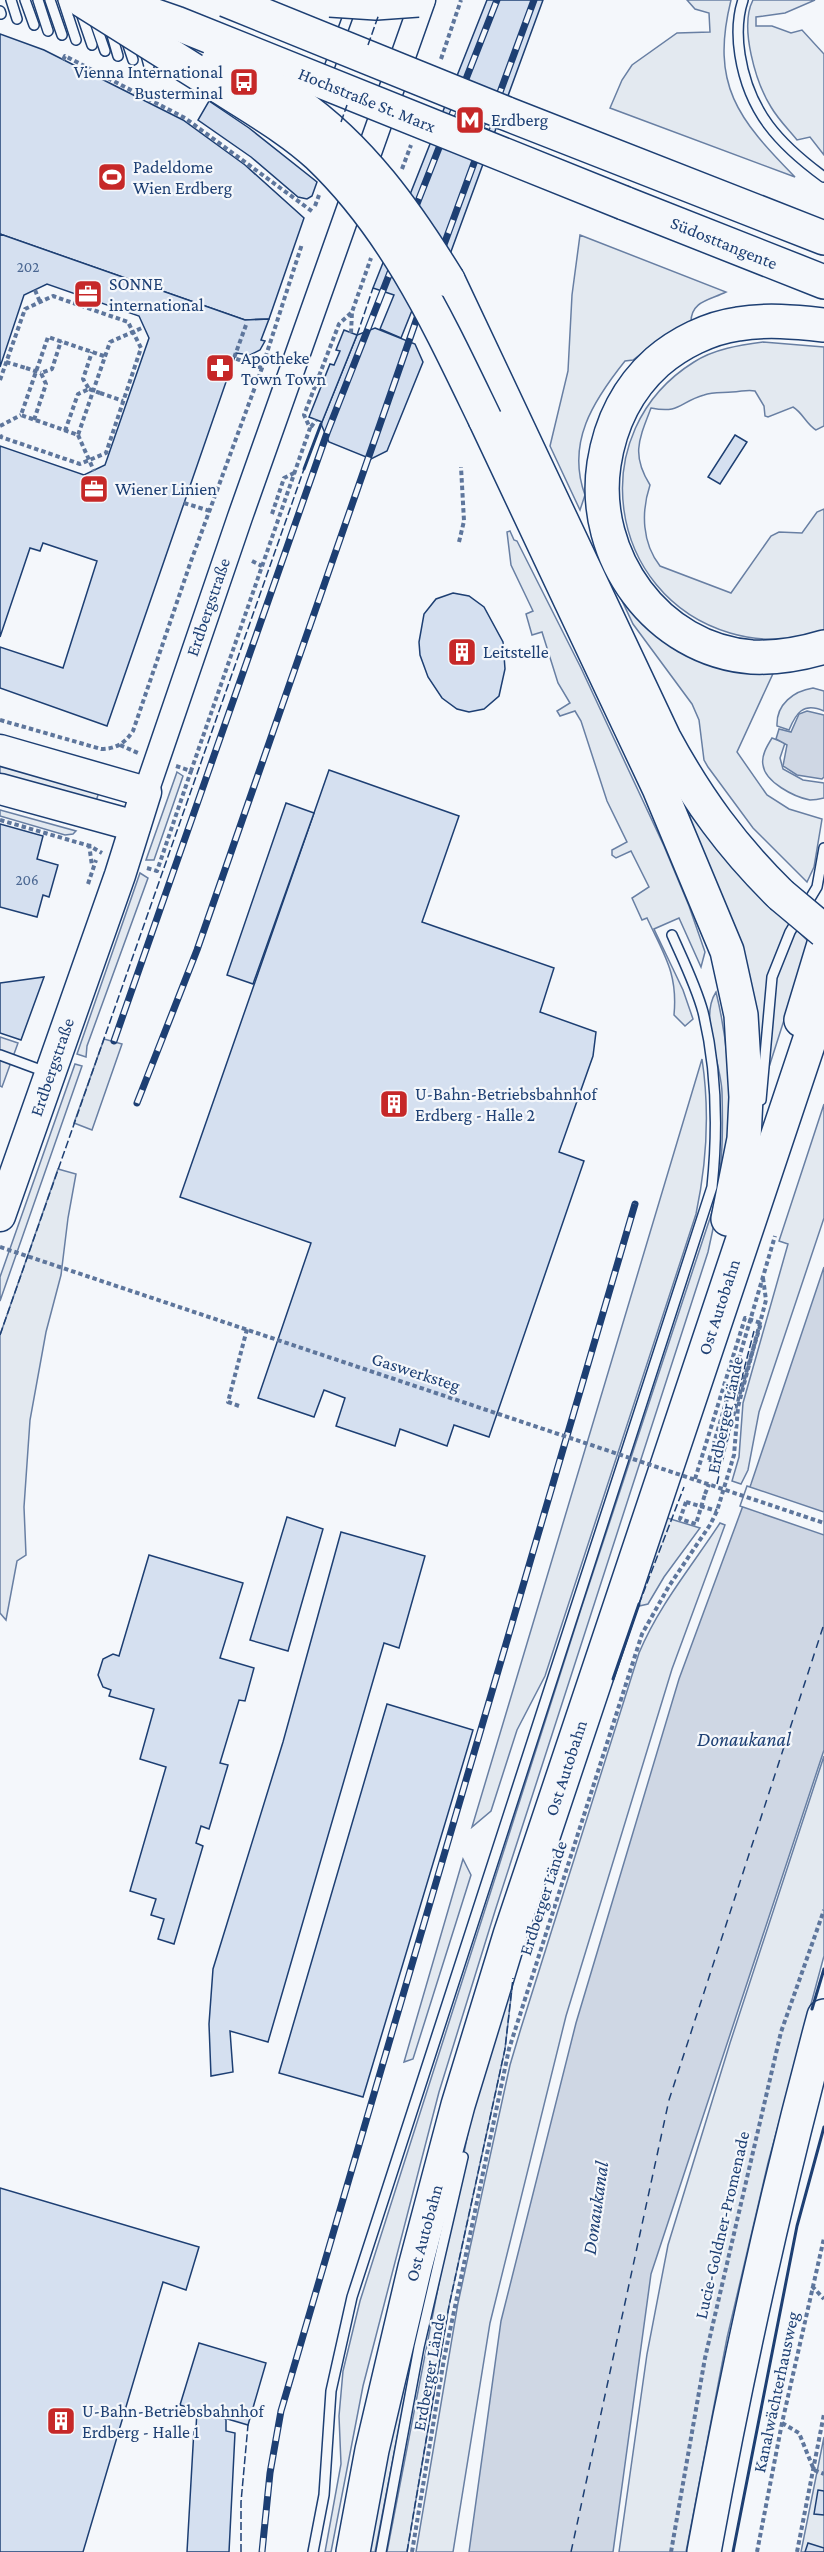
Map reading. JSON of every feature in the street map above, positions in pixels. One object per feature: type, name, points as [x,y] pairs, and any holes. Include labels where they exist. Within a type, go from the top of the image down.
[{"type":"highway","points":[[82,0],[272,120],[316,153],[339,176],[389,237],[435,314],[659,788],[709,903],[727,951],[735,982],[745,1054],[745,1129],[739,1174],[709,1292],[718,1300],[824,944]]},
{"type":"highway","points":[[90,0],[250,77],[294,101],[331,129],[361,159],[414,226],[448,280],[647,704],[681,770],[726,837],[781,896],[824,932]]},
{"type":"highway","name":"Hochstraße St. Marx","points":[[111,0],[176,23],[624,202]]},
{"type":"highway","points":[[226,0],[638,166],[824,238]]},
{"type":"highway","points":[[328,0],[376,3],[418,0]]},
{"type":"highway","name":"Südosttangente","points":[[624,202],[824,282]]},
{"type":"highway","points":[[824,325],[780,321],[738,324],[698,336],[662,358],[646,372],[632,390],[614,424],[607,445],[602,496],[610,543],[618,562],[641,599],[674,628],[711,646],[750,657],[792,654],[824,647]]},
{"type":"highway","name":"Ost Autobahn","points":[[353,2552],[372,2450],[412,2278],[458,2105],[510,1935],[718,1300],[824,998]]},
{"type":"highway","points":[[704,2552],[754,2295],[786,2156],[824,2016]]},
{"type":"main road","points":[[0,750],[146,792]]},
{"type":"main road","points":[[0,789],[135,826]]},
{"type":"main road","name":"Erdbergstraße","points":[[0,1216],[146,792]]},
{"type":"street","name":"Erdbergstraße","points":[[146,792],[385,90],[423,0]]},
{"type":"lane","points":[[11,0],[17,19]]},
{"type":"lane","points":[[24,0],[34,25]]},
{"type":"lane","points":[[38,0],[48,31]]},
{"type":"lane","points":[[50,0],[62,34]]},
{"type":"lane","points":[[63,0],[76,40]]},
{"type":"lane","points":[[77,0],[92,45]]},
{"type":"lane","points":[[90,0],[105,51]]},
{"type":"lane","points":[[101,0],[118,56]]},
{"type":"lane","points":[[111,0],[133,60]]},
{"type":"lane","points":[[128,0],[149,66]]},
{"type":"lane","points":[[139,1],[314,73],[334,70],[348,16],[344,7],[328,0]]},
{"type":"lane","points":[[743,0],[738,26],[742,67],[748,89],[766,123],[791,150],[824,177]]},
{"type":"lane","points":[[139,1],[165,67]]},
{"type":"lane","points":[[157,9],[163,27]]},
{"type":"lane","points":[[173,15],[180,37]]},
{"type":"lane","points":[[189,22],[195,42]]},
{"type":"lane","points":[[205,28],[223,97]]},
{"type":"lane","points":[[218,34],[230,74]]},
{"type":"lane","points":[[234,40],[244,82]]},
{"type":"lane","points":[[170,45],[182,77]]},
{"type":"lane","points":[[250,46],[267,124]]},
{"type":"lane","points":[[265,53],[274,98]]},
{"type":"lane","points":[[186,56],[195,82]]},
{"type":"lane","points":[[280,59],[289,113]]},
{"type":"lane","points":[[201,63],[209,88]]},
{"type":"lane","points":[[296,66],[302,122]]},
{"type":"lane","points":[[314,73],[314,84]]},
{"type":"lane","points":[[232,85],[238,106]]},
{"type":"lane","points":[[247,93],[252,115]]},
{"type":"lane","points":[[315,108],[315,131]]},
{"type":"lane","points":[[276,110],[280,134]]},
{"type":"lane","points":[[290,124],[293,145]]},
{"type":"lane","points":[[303,133],[305,154]]},
{"type":"lane","points":[[316,142],[316,164]]},
{"type":"lane","points":[[761,1107],[772,977],[790,932],[817,887],[824,848]]},
{"type":"lane","points":[[313,2552],[324,2495],[331,2391],[352,2297],[712,1187],[716,1124],[715,1088],[709,1049],[703,1013],[695,987],[672,935]]},
{"type":"lane","points":[[0,1055],[50,1074]]},
{"type":"lane","points":[[734,1229],[750,1161]]},
{"type":"lane","points":[[718,1300],[731,1241]]},
{"type":"lane","points":[[381,2552],[419,2347],[463,2157]]},
{"type":"path","points":[[438,67],[461,0]]},
{"type":"path","points":[[63,60],[65,56],[185,118],[313,212]]},
{"type":"path","points":[[399,178],[415,134]]},
{"type":"path","points":[[0,720],[101,749],[111,749],[119,745],[127,740],[133,731],[262,368],[302,244]]},
{"type":"path","points":[[351,333],[352,312],[372,256]]},
{"type":"path","points":[[35,290],[40,302]]},
{"type":"path","points":[[0,380],[24,309],[53,296],[128,322],[141,348],[105,453],[80,464],[2,437],[0,434]]},
{"type":"path","points":[[310,428],[304,415],[339,324],[352,312]]},
{"type":"path","points":[[246,325],[234,358],[262,368]]},
{"type":"path","points":[[94,471],[78,435],[110,342],[144,327],[133,331]]},
{"type":"path","points":[[0,426],[21,415],[48,336],[104,356]]},
{"type":"path","points":[[6,362],[41,373],[52,369],[61,341]]},
{"type":"path","points":[[92,352],[83,379],[89,389],[123,400]]},
{"type":"path","points":[[34,420],[46,384],[41,373]]},
{"type":"path","points":[[66,431],[78,394],[89,389]]},
{"type":"path","points":[[21,415],[78,435]]},
{"type":"path","points":[[119,745],[191,771],[310,428],[316,420]]},
{"type":"path","points":[[459,542],[464,521],[461,467]]},
{"type":"path","points":[[272,514],[284,478],[295,473]]},
{"type":"path","points":[[184,503],[210,511]]},
{"type":"path","points":[[252,561],[262,566]]},
{"type":"path","points":[[87,834],[92,867]]},
{"type":"path","name":"Gaswerksteg","points":[[0,1247],[824,1523]]},
{"type":"path","name":"Erdberger Lände","points":[[412,2552],[444,2359],[509,2049],[642,1634],[669,1586],[717,1511],[734,1455],[738,1407],[766,1300],[764,1278],[709,1460],[719,1463],[761,1323],[745,1318],[695,1479]]},
{"type":"path","points":[[239,1406],[228,1402],[247,1329]]},
{"type":"path","points":[[709,1484],[696,1524],[680,1519],[686,1502],[717,1511]]},
{"type":"path","name":"Lucie-Goldner-Promenade","points":[[671,2552],[705,2358],[781,2032],[824,1910]]},
{"type":"path","name":"Kanalwächterhausweg","points":[[758,2551],[782,2423],[824,2238]]},
{"type":"path","points":[[812,2286],[824,2299]]},
{"type":"path","points":[[797,2552],[824,2414]]},
{"type":"path","points":[[782,2423],[799,2433],[814,2470],[824,2474]]},
{"type":"shaded area","points":[[687,0],[731,0],[725,30],[724,55],[727,78],[734,99],[758,137],[795,177],[610,108],[622,80],[632,65],[677,33],[710,32],[709,13],[695,9]]},
{"type":"shaded area","points":[[753,0],[815,0],[785,13],[756,17],[756,26],[772,26],[791,33],[802,30],[824,54],[824,155],[810,137],[797,140],[765,97],[755,70],[749,39],[749,11]]},
{"type":"shaded area","points":[[580,235],[726,292],[702,302],[694,310],[691,322],[663,337],[633,360],[625,361],[613,376],[593,407],[581,440],[580,476],[585,495],[580,510],[550,446],[568,371],[572,295]]},
{"type":"shaded area","points":[[763,342],[824,347],[824,426],[816,430],[793,407],[768,417],[765,416],[764,406],[752,390],[707,394],[674,408],[651,408],[639,447],[640,465],[650,485],[644,516],[650,547],[660,566],[731,593],[771,536],[779,532],[802,533],[817,512],[824,509],[824,630],[789,639],[741,636],[688,614],[656,585],[635,549],[624,510],[624,468],[635,428],[659,392],[694,362],[710,354],[727,348]]},
{"type":"shaded area","points":[[510,531],[581,668],[664,846],[689,906],[705,952],[701,967],[679,918],[654,929],[683,990],[693,1019],[685,1026],[674,1015],[674,987],[664,954],[647,918],[642,920],[632,898],[649,887],[631,851],[616,858],[612,855],[612,850],[627,842],[607,801],[581,721],[575,711],[560,716],[557,711],[570,703],[558,683],[542,632],[532,635],[526,614],[533,611],[511,565],[507,532]]},
{"type":"shaded area","points":[[609,573],[620,586],[776,667],[737,752],[767,795],[789,809],[822,819],[814,867],[807,882],[753,828],[708,767],[704,760],[699,720],[692,704],[633,624]]},
{"type":"shaded area","points":[[813,688],[824,691],[824,711],[811,708],[801,711],[789,730],[777,726],[777,718],[783,705],[799,692]]},
{"type":"shaded area","points":[[772,738],[785,743],[780,758],[783,769],[803,780],[824,783],[824,798],[810,800],[796,796],[781,788],[769,777],[763,765],[763,758]]},
{"type":"shaded area","points":[[0,761],[100,789],[95,804],[0,777]]},
{"type":"shaded area","points":[[177,772],[183,776],[154,860],[146,860]]},
{"type":"shaded area","points":[[0,810],[76,831],[65,835],[0,816]]},
{"type":"shaded area","points":[[693,814],[777,911],[809,942],[762,1089],[688,817]]},
{"type":"shaded area","points":[[140,873],[148,878],[87,1046],[86,1057],[77,1054]]},
{"type":"shaded area","points":[[716,992],[723,1027],[729,1091],[726,1153],[708,1252],[495,1911],[439,2092],[363,2386],[331,2552],[325,2552],[341,2464],[339,2416],[343,2371],[360,2301],[581,1609],[715,1203],[721,1161],[722,1120],[721,1080],[710,1027],[711,1003]]},
{"type":"shaded area","points":[[0,1037],[18,1043],[2,1087],[0,1086]]},
{"type":"shaded area","points":[[104,1039],[122,1044],[92,1130],[74,1123]]},
{"type":"shaded area","points":[[702,1059],[707,1118],[703,1175],[696,1214],[545,1676],[517,1730],[491,1811],[472,1827]]},
{"type":"shaded area","points":[[75,1064],[82,1066],[0,1301],[0,1277]]},
{"type":"shaded area","points":[[824,1104],[824,1218],[759,1412],[748,1470],[741,1484],[732,1481],[739,1457],[743,1403],[788,1244],[779,1241]]},
{"type":"shaded area","points":[[58,1169],[76,1174],[61,1275],[46,1332],[30,1420],[24,1507],[26,1555],[17,1561],[6,1620],[0,1613],[0,1335]]},
{"type":"shaded area","points":[[664,1517],[700,1528],[664,1577],[648,1604],[635,1607]]},
{"type":"shaded area","points":[[720,1523],[725,1525],[672,1669],[566,2016],[490,2323],[453,2552],[416,2552],[458,2303],[510,2065],[639,1653],[656,1618]]},
{"type":"shaded area","points":[[824,1756],[824,1956],[768,2163],[727,2338],[686,2552],[619,2552],[647,2354],[668,2245],[730,2043]]},
{"type":"shaded area","points":[[463,1859],[471,1875],[413,2059],[404,2062]]},
{"type":"shaded area","points":[[515,1963],[505,2049],[449,2306],[407,2552],[387,2552],[476,2091]]},
{"type":"shaded area","points":[[412,2352],[375,2552],[366,2552],[375,2503]]},
{"type":"shaded area","points":[[824,2437],[824,2552],[801,2552]]},
{"type":"water","points":[[807,711],[824,715],[824,777],[822,779],[797,775],[783,766],[787,745],[776,739],[779,729],[791,732],[799,714]]},
{"type":"water","name":"Donaukanal","points":[[824,1267],[824,1750],[651,2274],[613,2552],[469,2552],[501,2321],[576,2023],[679,1679],[751,1484]]},
{"type":"pier","points":[[747,1486],[824,1512],[824,1535],[740,1506]]},
{"type":"building","points":[[487,0],[543,0],[430,309],[415,303],[401,338],[380,329],[394,295],[373,288]]},
{"type":"building","points":[[0,34],[44,50],[183,120],[245,165],[304,218],[269,319],[245,320],[0,234]]},
{"type":"building","points":[[209,101],[249,128],[317,182],[312,196],[307,199],[298,197],[251,157],[198,120]]},
{"type":"building","name":"Wiener Linien","points":[[0,234],[245,320],[269,319],[261,340],[265,341],[260,350],[250,355],[236,353],[107,726],[0,688],[0,647],[63,668],[97,561],[43,543],[40,551],[30,548],[0,637],[0,446],[84,475],[105,465],[149,338],[139,316],[47,284],[24,295],[0,367]]},
{"type":"building","points":[[375,328],[415,344],[423,362],[387,451],[371,459],[329,442],[321,424],[357,335]]},
{"type":"building","points":[[344,330],[357,335],[322,422],[309,417],[330,364],[334,365],[340,351],[336,350]]},
{"type":"building","points":[[735,435],[747,442],[720,484],[708,477]]},
{"type":"building","name":"Leitstelle","points":[[453,593],[469,596],[484,607],[503,642],[505,669],[499,696],[484,709],[469,712],[457,709],[442,698],[428,677],[420,655],[419,642],[424,614],[436,599]]},
{"type":"building","name":"U-Bahn-Betriebsbahnhof Erdberg - Halle 2","points":[[329,770],[459,816],[422,922],[554,968],[540,1012],[596,1032],[593,1056],[559,1152],[584,1161],[489,1437],[454,1425],[447,1446],[400,1429],[395,1446],[336,1426],[345,1398],[324,1390],[314,1417],[258,1398],[311,1243],[180,1197]]},
{"type":"building","points":[[286,803],[314,813],[253,984],[227,975]]},
{"type":"building","points":[[0,824],[43,836],[37,859],[58,865],[49,897],[43,895],[37,917],[0,907]]},
{"type":"building","points":[[44,977],[21,1040],[0,1033],[0,983]]},
{"type":"building","points":[[287,1517],[323,1529],[288,1651],[250,1640]]},
{"type":"building","points":[[341,1532],[425,1556],[399,1648],[384,1643],[268,2042],[230,2031],[233,2072],[211,2076],[209,2024],[213,1969],[283,1742]]},
{"type":"building","points":[[149,1555],[243,1583],[220,1658],[254,1668],[245,1701],[239,1700],[220,1763],[228,1765],[209,1829],[201,1826],[196,1843],[203,1846],[174,1944],[158,1939],[164,1919],[151,1915],[156,1899],[130,1891],[166,1767],[140,1759],[154,1709],[109,1696],[111,1690],[103,1687],[98,1675],[103,1659],[113,1654],[119,1656]]},
{"type":"building","points":[[387,1704],[473,1730],[363,2097],[279,2073]]},
{"type":"building","name":"U-Bahn-Betriebsbahnhof Erdberg - Halle 1","points":[[0,2188],[199,2247],[186,2290],[163,2282],[83,2552],[0,2552]]},
{"type":"building","points":[[199,2343],[266,2363],[248,2425],[180,2405]]},
{"type":"building","points":[[197,2410],[226,2419],[226,2431],[235,2433],[229,2552],[187,2552]]},
{"type":"building","points":[[818,2490],[824,2491],[824,2515],[814,2514]]},
{"type":"building","points":[[808,2543],[824,2548],[824,2552],[805,2552]]},
{"type":"ferry route","points":[[571,2552],[669,2100],[824,1624]]},
{"type":"railway","points":[[114,1041],[327,433],[497,0]]},
{"type":"railway","points":[[137,1103],[197,950],[417,318],[534,0]]},
{"type":"railway","points":[[262,2552],[270,2473],[281,2411],[635,1204]]},
{"type":"fence","points":[[368,45],[379,14]]},
{"type":"fence","points":[[341,122],[347,105]]},
{"type":"fence","points":[[357,335],[373,288]]},
{"type":"fence","points":[[0,1335],[304,469]]},
{"type":"fence","points":[[733,1412],[754,1331]]},
{"type":"fence","points":[[717,1484],[730,1430]]},
{"type":"fence","points":[[639,1604],[684,1487]]},
{"type":"fence","points":[[407,2552],[449,2306],[505,2049],[513,1978]]},
{"type":"fence","points":[[241,2552],[241,2502],[248,2425]]},
{"type":"wall","points":[[304,469],[321,424]]},
{"type":"wall","points":[[613,1679],[639,1604]]},
{"type":"wall","points":[[812,2009],[824,1969]]},
{"type":"wall","points":[[733,2552],[797,2226],[824,2127]]},
{"type":"place","name":"Vienna International Busterminal","points":[[244,82]]},
{"type":"place","name":"Erdberg","points":[[470,120]]},
{"type":"place","name":"Padeldome Wien Erdberg","points":[[112,177]]},
{"type":"place","name":"SONNE international","points":[[88,294]]},
{"type":"place","name":"Apotheke Town Town","points":[[220,368]]},
{"type":"place","name":"Wiener Linien","points":[[94,489]]},
{"type":"place","name":"Leitstelle","points":[[462,652]]},
{"type":"place","name":"U-Bahn-Betriebsbahnhof Erdberg - Halle 2","points":[[394,1104]]},
{"type":"place","name":"U-Bahn-Betriebsbahnhof Erdberg - Halle 1","points":[[61,2421]]}]
